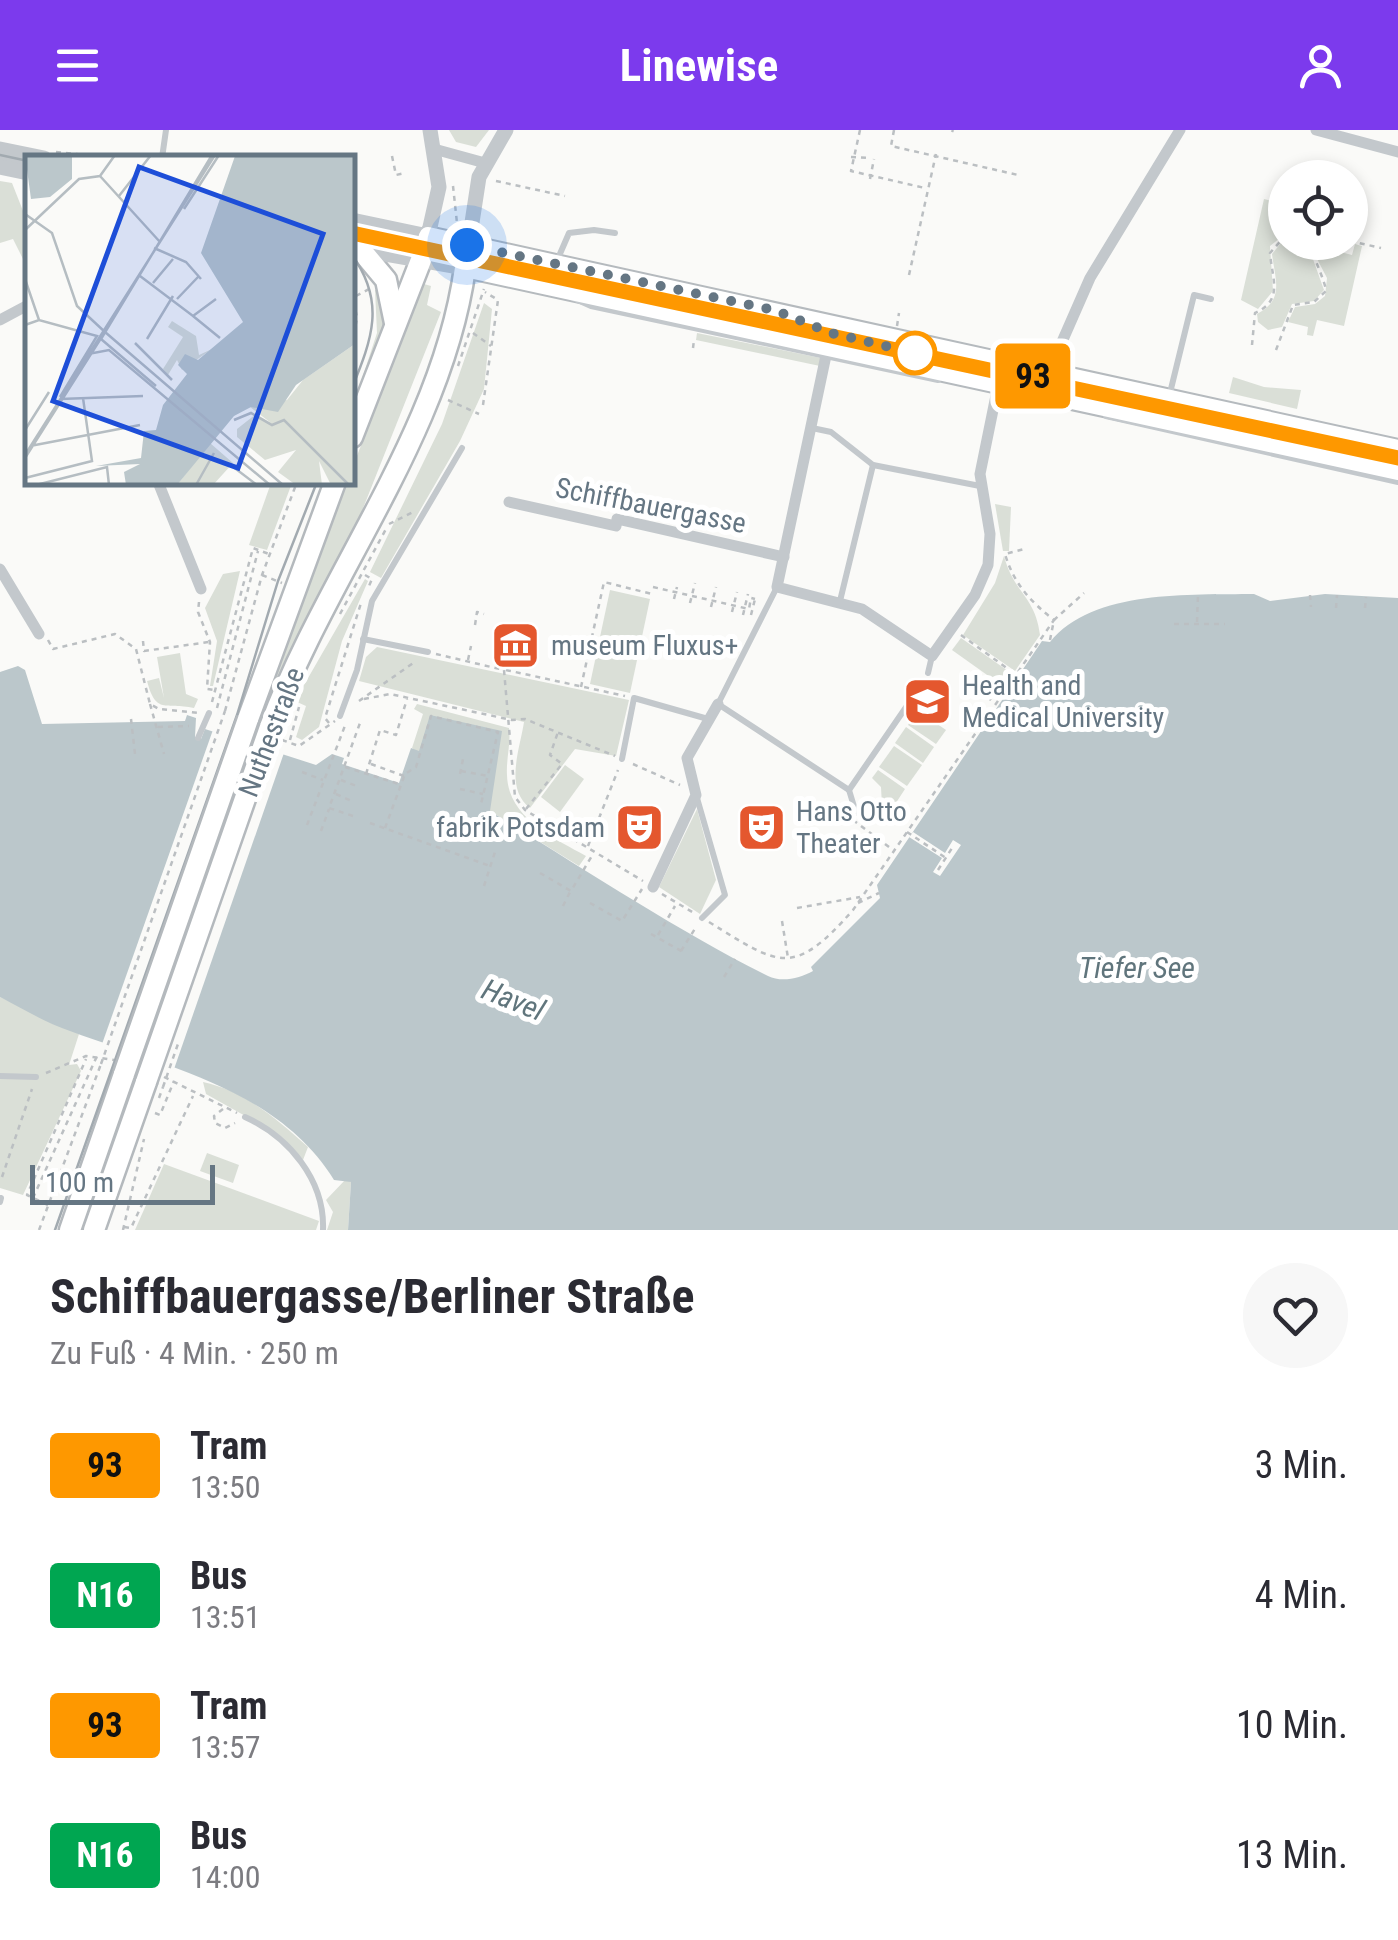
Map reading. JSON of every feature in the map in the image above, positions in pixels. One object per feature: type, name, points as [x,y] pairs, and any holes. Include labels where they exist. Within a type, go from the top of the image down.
[{"type":"highway","points":[[357,249],[386,280],[395,330]]},
{"type":"highway","points":[[355,430],[421,260]]},
{"type":"highway","name":"Nuthestraße","points":[[94,1230],[154,1084],[270,727],[292,673],[356,555],[418,416],[455,319],[465,268]]},
{"type":"highway","name":"Nuthestraße","points":[[70,1230],[333,485]]},
{"type":"main road","points":[[421,260],[428,236],[774,310],[1177,428],[1324,460],[1398,471]]},
{"type":"main road","points":[[465,268],[828,351],[1000,376],[1048,371],[1398,449]]},
{"type":"street","points":[[355,221],[428,236],[439,187],[430,130]]},
{"type":"street","points":[[434,149],[482,170],[506,130]]},
{"type":"street","points":[[1045,392],[1048,371],[1090,278],[1180,130]]},
{"type":"street","points":[[1316,130],[1398,152]]},
{"type":"street","points":[[0,148],[25,164]]},
{"type":"street","points":[[0,167],[25,165]]},
{"type":"street","name":"Nuthestraße","points":[[465,268],[482,170]]},
{"type":"street","points":[[357,249],[465,268]]},
{"type":"street","points":[[0,320],[25,308]]},
{"type":"street","points":[[828,351],[777,586],[862,610],[932,656],[980,585],[990,556],[990,534],[980,486],[1000,376]]},
{"type":"street","points":[[159,485],[201,589]]},
{"type":"street","name":"Schiffbauergasse","points":[[509,502],[616,526],[618,518],[784,556]]},
{"type":"street","points":[[0,568],[39,634]]},
{"type":"street","points":[[649,885],[696,793],[687,758],[718,704]]},
{"type":"lane","points":[[162,155],[166,130]]},
{"type":"lane","points":[[0,158],[25,164]]},
{"type":"lane","points":[[556,264],[569,233],[594,230],[615,234]]},
{"type":"lane","points":[[1168,398],[1194,295],[1211,299]]},
{"type":"lane","points":[[1000,376],[1177,428]]},
{"type":"lane","points":[[1045,392],[1076,392],[1209,420],[1222,438]]},
{"type":"lane","points":[[812,428],[831,432],[873,465],[980,486]]},
{"type":"lane","points":[[344,717],[372,601],[435,500],[462,448]]},
{"type":"lane","points":[[1324,460],[1398,482]]},
{"type":"lane","points":[[840,601],[873,465]]},
{"type":"lane","points":[[777,586],[718,704],[849,790],[856,813]]},
{"type":"lane","points":[[363,640],[428,652]]},
{"type":"lane","points":[[928,673],[932,656]]},
{"type":"lane","points":[[849,790],[912,697]]},
{"type":"lane","points":[[622,760],[634,698],[709,720]]},
{"type":"lane","points":[[198,738],[212,714]]},
{"type":"lane","points":[[696,793],[725,896],[700,922]]},
{"type":"lane","points":[[0,1076],[36,1077]]},
{"type":"lane","points":[[246,1117],[271,1130],[307,1171],[319,1193],[323,1230]]},
{"type":"path","points":[[860,130],[851,171],[928,188]]},
{"type":"path","points":[[894,130],[890,146],[1018,175]]},
{"type":"path","points":[[909,274],[936,155]]},
{"type":"path","points":[[392,156],[396,175],[405,173]]},
{"type":"path","points":[[852,157],[872,159],[870,177]]},
{"type":"path","points":[[482,170],[564,196]]},
{"type":"path","points":[[1368,245],[1381,248]]},
{"type":"path","points":[[1252,345],[1254,313],[1265,308],[1275,292],[1273,260]]},
{"type":"path","points":[[1276,350],[1293,305],[1314,302],[1326,290],[1326,279],[1313,260]]},
{"type":"path","points":[[483,405],[498,300],[484,292]]},
{"type":"path","points":[[470,332],[492,346]]},
{"type":"path","points":[[446,398],[479,414]]},
{"type":"path","points":[[39,1230],[225,710],[262,576],[296,485]]},
{"type":"path","points":[[388,524],[415,512],[430,498],[435,500]]},
{"type":"path","points":[[212,714],[253,548],[269,554]]},
{"type":"path","points":[[1024,549],[1005,554],[1009,567],[1024,594],[1054,620]]},
{"type":"path","points":[[212,714],[259,550]]},
{"type":"path","points":[[364,574],[372,579],[367,589]]},
{"type":"path","points":[[262,576],[284,584]]},
{"type":"path","points":[[581,688],[604,582],[652,594]]},
{"type":"path","points":[[690,602],[695,583]]},
{"type":"path","points":[[653,587],[745,608]]},
{"type":"path","points":[[711,608],[716,587]]},
{"type":"path","points":[[201,589],[198,612],[210,642],[207,689],[215,690]]},
{"type":"path","points":[[674,599],[677,590]]},
{"type":"path","points":[[732,612],[737,592]]},
{"type":"path","points":[[504,670],[512,720],[512,781],[525,810],[649,885],[700,922],[756,952],[788,960],[817,946],[857,904],[1054,620],[1084,593]]},
{"type":"path","points":[[744,615],[748,594]]},
{"type":"path","points":[[1197,624],[1198,595]]},
{"type":"path","points":[[1310,595],[1310,607]]},
{"type":"path","points":[[1336,608],[1337,595]]},
{"type":"path","points":[[1365,608],[1366,597]]},
{"type":"path","points":[[745,608],[755,599],[751,617]]},
{"type":"path","points":[[302,709],[290,743],[299,746],[330,725],[325,718],[362,600]]},
{"type":"path","points":[[474,625],[477,612],[484,614]]},
{"type":"path","points":[[1050,640],[1054,620]]},
{"type":"path","points":[[1174,624],[1226,624]]},
{"type":"path","points":[[952,628],[1016,674]]},
{"type":"path","points":[[39,634],[53,649],[114,634],[136,649],[164,754]]},
{"type":"path","points":[[143,642],[144,651],[210,642]]},
{"type":"path","points":[[468,662],[470,646]]},
{"type":"path","points":[[634,698],[428,652],[359,700],[390,694],[512,720],[525,718],[696,793]]},
{"type":"path","points":[[979,691],[996,704]]},
{"type":"path","points":[[366,774],[380,730],[396,735],[408,698]]},
{"type":"path","points":[[150,704],[159,709],[196,713]]},
{"type":"path","points":[[386,828],[404,776],[416,767],[431,716],[498,732],[481,804]]},
{"type":"path","points":[[307,824],[344,717]]},
{"type":"path","points":[[131,719],[134,754]]},
{"type":"path","points":[[321,831],[360,723]]},
{"type":"path","points":[[157,727],[189,726]]},
{"type":"path","points":[[525,810],[562,764],[550,755],[558,731]]},
{"type":"path","points":[[464,758],[460,772],[488,776]]},
{"type":"path","points":[[587,848],[622,760]]},
{"type":"path","points":[[369,764],[404,776]]},
{"type":"path","points":[[344,766],[401,785]]},
{"type":"path","points":[[382,779],[385,770]]},
{"type":"path","points":[[302,772],[324,780]]},
{"type":"path","points":[[340,780],[359,787]]},
{"type":"path","points":[[460,790],[484,794]]},
{"type":"path","points":[[334,794],[354,802]]},
{"type":"path","points":[[330,808],[352,816]]},
{"type":"path","points":[[370,823],[490,866]]},
{"type":"path","points":[[852,823],[894,851]]},
{"type":"path","points":[[907,832],[946,858]]},
{"type":"path","points":[[938,870],[954,846]]},
{"type":"path","points":[[484,886],[495,852]]},
{"type":"path","points":[[563,906],[594,852]]},
{"type":"path","points":[[540,873],[571,891]]},
{"type":"path","points":[[590,902],[622,921],[649,885]]},
{"type":"path","points":[[857,904],[879,893]]},
{"type":"path","points":[[798,908],[862,896]]},
{"type":"path","points":[[657,938],[675,906]]},
{"type":"path","points":[[782,921],[788,960]]},
{"type":"path","points":[[651,934],[682,952],[700,922]]},
{"type":"path","points":[[724,976],[735,958]]},
{"type":"path","points":[[33,1198],[98,1055]]},
{"type":"path","points":[[2,1177],[36,1077],[86,1056],[27,1195],[49,1205]]},
{"type":"path","points":[[154,1084],[154,1112],[160,1115],[173,1080],[246,1117]]},
{"type":"path","points":[[83,1086],[90,1090]]},
{"type":"path","points":[[148,1128],[123,1228],[132,1228],[194,1094]]},
{"type":"path","points":[[225,1108],[214,1116],[220,1126],[246,1117]]},
{"type":"shaded area","points":[[449,130],[489,130],[476,147],[456,142]]},
{"type":"shaded area","points":[[0,181],[12,183],[25,216],[25,263],[13,239],[0,243]]},
{"type":"shaded area","points":[[1264,199],[1268,200],[1268,260],[1273,291],[1258,309],[1241,300]]},
{"type":"shaded area","points":[[1273,260],[1313,260],[1324,290],[1314,301],[1292,304],[1282,327],[1268,330],[1258,322],[1257,314],[1272,302],[1276,280]]},
{"type":"shaded area","points":[[1318,260],[1359,260],[1344,326],[1317,320],[1313,336],[1307,335],[1308,327],[1288,322],[1295,307],[1315,304],[1325,296],[1327,278]]},
{"type":"shaded area","points":[[424,284],[431,286],[427,305],[441,312],[346,551],[260,722],[343,488],[355,485],[355,461]]},
{"type":"shaded area","points":[[383,286],[385,320],[355,401],[377,333],[375,290]]},
{"type":"shaded area","points":[[484,303],[492,309],[484,389],[460,441],[381,578],[370,572],[442,424]]},
{"type":"shaded area","points":[[697,333],[821,358],[820,366],[696,340]]},
{"type":"shaded area","points":[[1233,377],[1264,387],[1301,390],[1297,409],[1229,393]]},
{"type":"shaded area","points":[[270,485],[291,485],[267,550],[249,545]]},
{"type":"shaded area","points":[[995,504],[1011,507],[1009,551],[1003,551]]},
{"type":"shaded area","points":[[1004,556],[1013,579],[1034,611],[1040,635],[1015,671],[963,635],[995,583]]},
{"type":"shaded area","points":[[240,571],[210,686],[217,641],[205,608],[223,574]]},
{"type":"shaded area","points":[[365,579],[368,581],[342,641],[319,727],[302,740],[296,737],[306,706],[297,702]]},
{"type":"shaded area","points":[[610,590],[650,599],[630,693],[590,684]]},
{"type":"shaded area","points":[[961,638],[1011,673],[1004,687],[952,650]]},
{"type":"shaded area","points":[[377,647],[629,700],[616,756],[575,749],[530,808],[522,800],[516,779],[524,722],[359,681],[366,657]]},
{"type":"shaded area","points":[[180,653],[186,694],[198,699],[194,708],[158,703],[147,681],[159,678],[164,698],[157,657]]},
{"type":"shaded area","points":[[417,704],[509,728],[507,775],[515,803],[535,825],[586,856],[579,866],[490,811],[412,748],[423,714],[414,709]]},
{"type":"shaded area","points":[[917,710],[946,730],[936,744],[908,725]]},
{"type":"shaded area","points":[[906,727],[934,747],[923,763],[895,743]]},
{"type":"shaded area","points":[[894,746],[922,765],[907,786],[879,767]]},
{"type":"shaded area","points":[[565,765],[584,779],[560,812],[541,797]]},
{"type":"shaded area","points":[[878,770],[905,789],[890,812],[882,806],[881,787],[872,778]]},
{"type":"shaded area","points":[[697,809],[716,880],[700,914],[659,887]]},
{"type":"shaded area","points":[[0,997],[79,1034],[69,1065],[77,1064],[81,1071],[23,1195],[0,1188]]},
{"type":"shaded area","points":[[203,1082],[247,1099],[272,1117],[308,1147],[303,1160],[279,1135],[206,1094]]},
{"type":"shaded area","points":[[207,1153],[239,1165],[233,1183],[200,1171]]},
{"type":"shaded area","points":[[164,1164],[319,1221],[316,1230],[135,1230]]},
{"type":"shaded area","points":[[346,1179],[351,1182],[348,1230],[327,1230],[333,1212],[326,1200]]},
{"type":"water","name":"Tiefer See","points":[[1254,594],[1270,601],[1325,594],[1398,598],[1398,1230],[348,1230],[351,1182],[334,1180],[310,1149],[251,1102],[216,1084],[61,1028],[0,997],[0,672],[18,666],[25,670],[42,724],[185,721],[187,715],[196,718],[195,737],[201,739],[205,729],[316,765],[332,754],[344,758],[342,764],[399,783],[411,748],[419,751],[430,715],[502,731],[490,811],[699,939],[768,976],[785,979],[813,971],[811,967],[880,898],[877,885],[1042,641],[1050,642],[1091,612],[1144,598]]},
{"type":"pier","points":[[214,727],[285,750],[173,1072],[101,1047]]},
{"type":"pier","points":[[913,832],[945,853],[953,840],[961,845],[940,876],[933,872],[942,858],[909,837]]},
{"type":"tram line","points":[[0,155],[25,160]]},
{"type":"tram line","points":[[355,234],[1398,458]]},
{"type":"tram line","name":"93","points":[[355,234],[1002,369],[1398,458]]},
{"type":"tram line","points":[[355,260],[363,272],[372,305],[370,337],[355,380]]},
{"type":"tram line","points":[[55,1230],[237,715],[278,581],[316,485]]},
{"type":"place","name":"museum Fluxus+","points":[[516,645]]},
{"type":"place","name":"Health and Medical University","points":[[927,701]]},
{"type":"place","name":"fabrik Potsdam","points":[[640,827]]},
{"type":"place","name":"Hans Otto Theater","points":[[761,827]]},
{"type":"route","points":[[467,245],[774,310],[831,333],[915,353]]},
{"type":"water label","name":"Havel","points":[[513,1000]]}]
